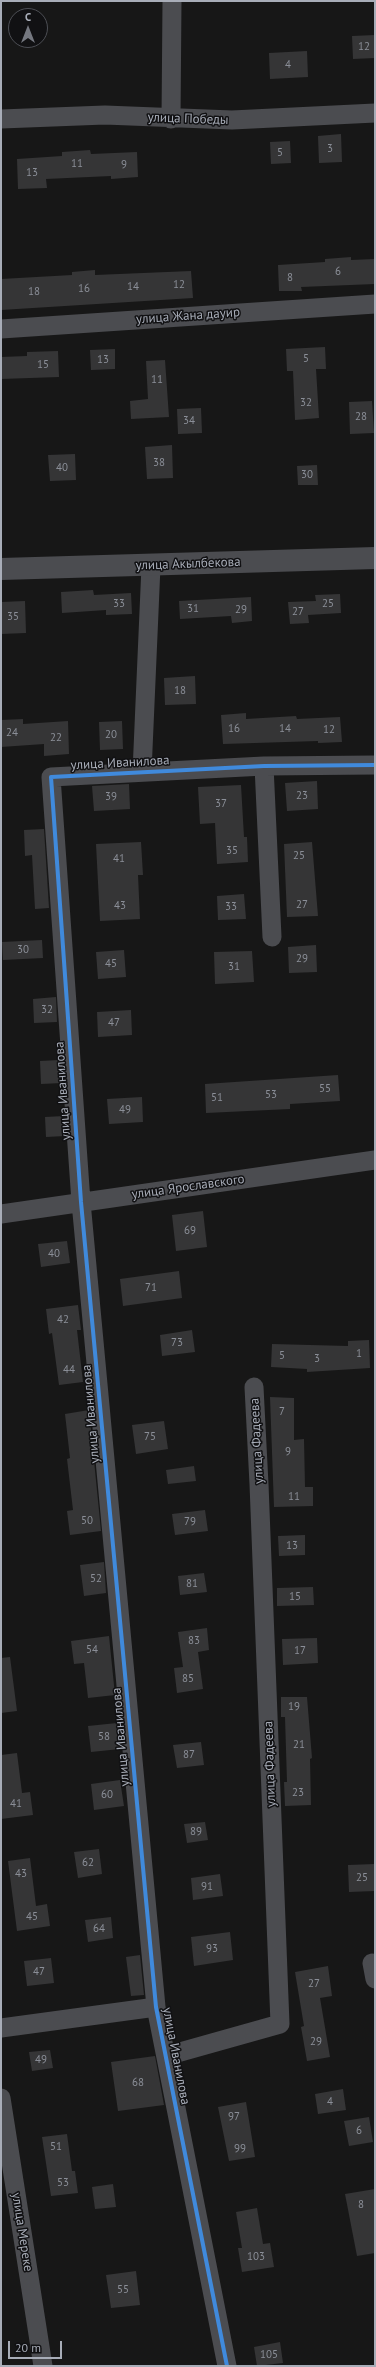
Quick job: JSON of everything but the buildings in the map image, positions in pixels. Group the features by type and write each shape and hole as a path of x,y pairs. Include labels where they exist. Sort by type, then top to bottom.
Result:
{"street":[{"path":"171,119 172,1"},
{"name":"улица Победы","path":"1,119 105,115 171,119 232,120 375,113"},
{"name":"улица Жана дауир","path":"1,329 375,304"},
{"name":"улица Акылбекова","path":"1,569 151,566 375,558"},
{"path":"142,772 151,566"},
{"name":"улица Иванилова","path":"227,2366 156,2006 81,1202 51,777 264,766 375,765"},
{"path":"264,766 272,937"},
{"name":"улица Ярославского","path":"1,1214 375,1160"},
{"name":"улица Фадеева","path":"166,2056 280,2024 254,1387"},
{"path":"1,2028 156,2006"},
{"name":"улица Мереке","path":"1,2098 43,2366"}],"cycle path":[{"path":"227,2366 156,2007 81,1202 51,777 264,766 375,765"}]}
